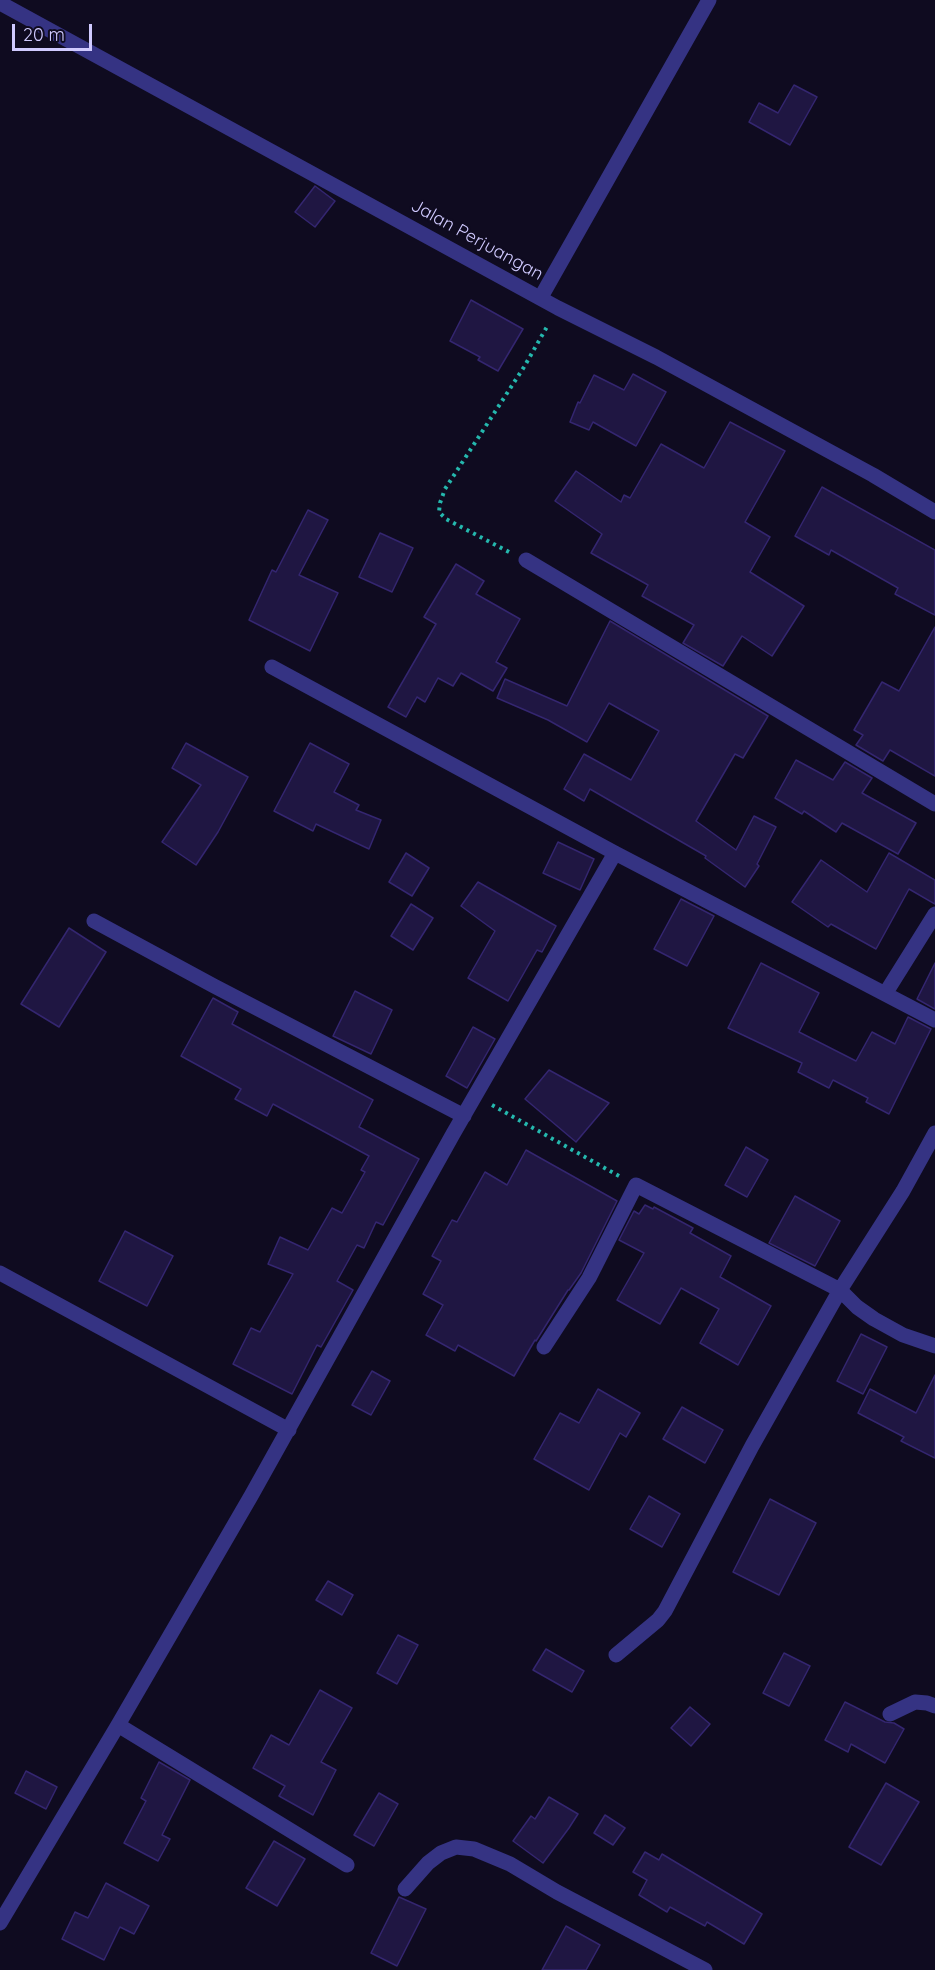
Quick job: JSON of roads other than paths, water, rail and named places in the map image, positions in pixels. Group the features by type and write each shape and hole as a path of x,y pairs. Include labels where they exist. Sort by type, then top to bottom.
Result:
{"street":[{"path":"541,297 709,0"},
{"name":"Jalan Perjuangan","path":"0,3 558,308 656,357 935,512"},
{"path":"526,560 935,804"},
{"path":"272,667 615,853 935,1020"},
{"path":"0,1923 289,1430 464,1116 615,853"},
{"path":"885,994 935,914"},
{"path":"94,921 464,1116"},
{"path":"616,1655 658,1620 665,1611 752,1446 840,1290 903,1191 935,1133"},
{"path":"544,1347 589,1278 636,1185 840,1290 856,1307 903,1335 935,1346"},
{"path":"0,1273 289,1430"},
{"path":"890,1714 915,1702 935,1706"},
{"path":"118,1725 347,1865"},
{"path":"405,1889 428,1863 441,1853 456,1848 474,1849 510,1864 557,1892 705,1970"}]}
